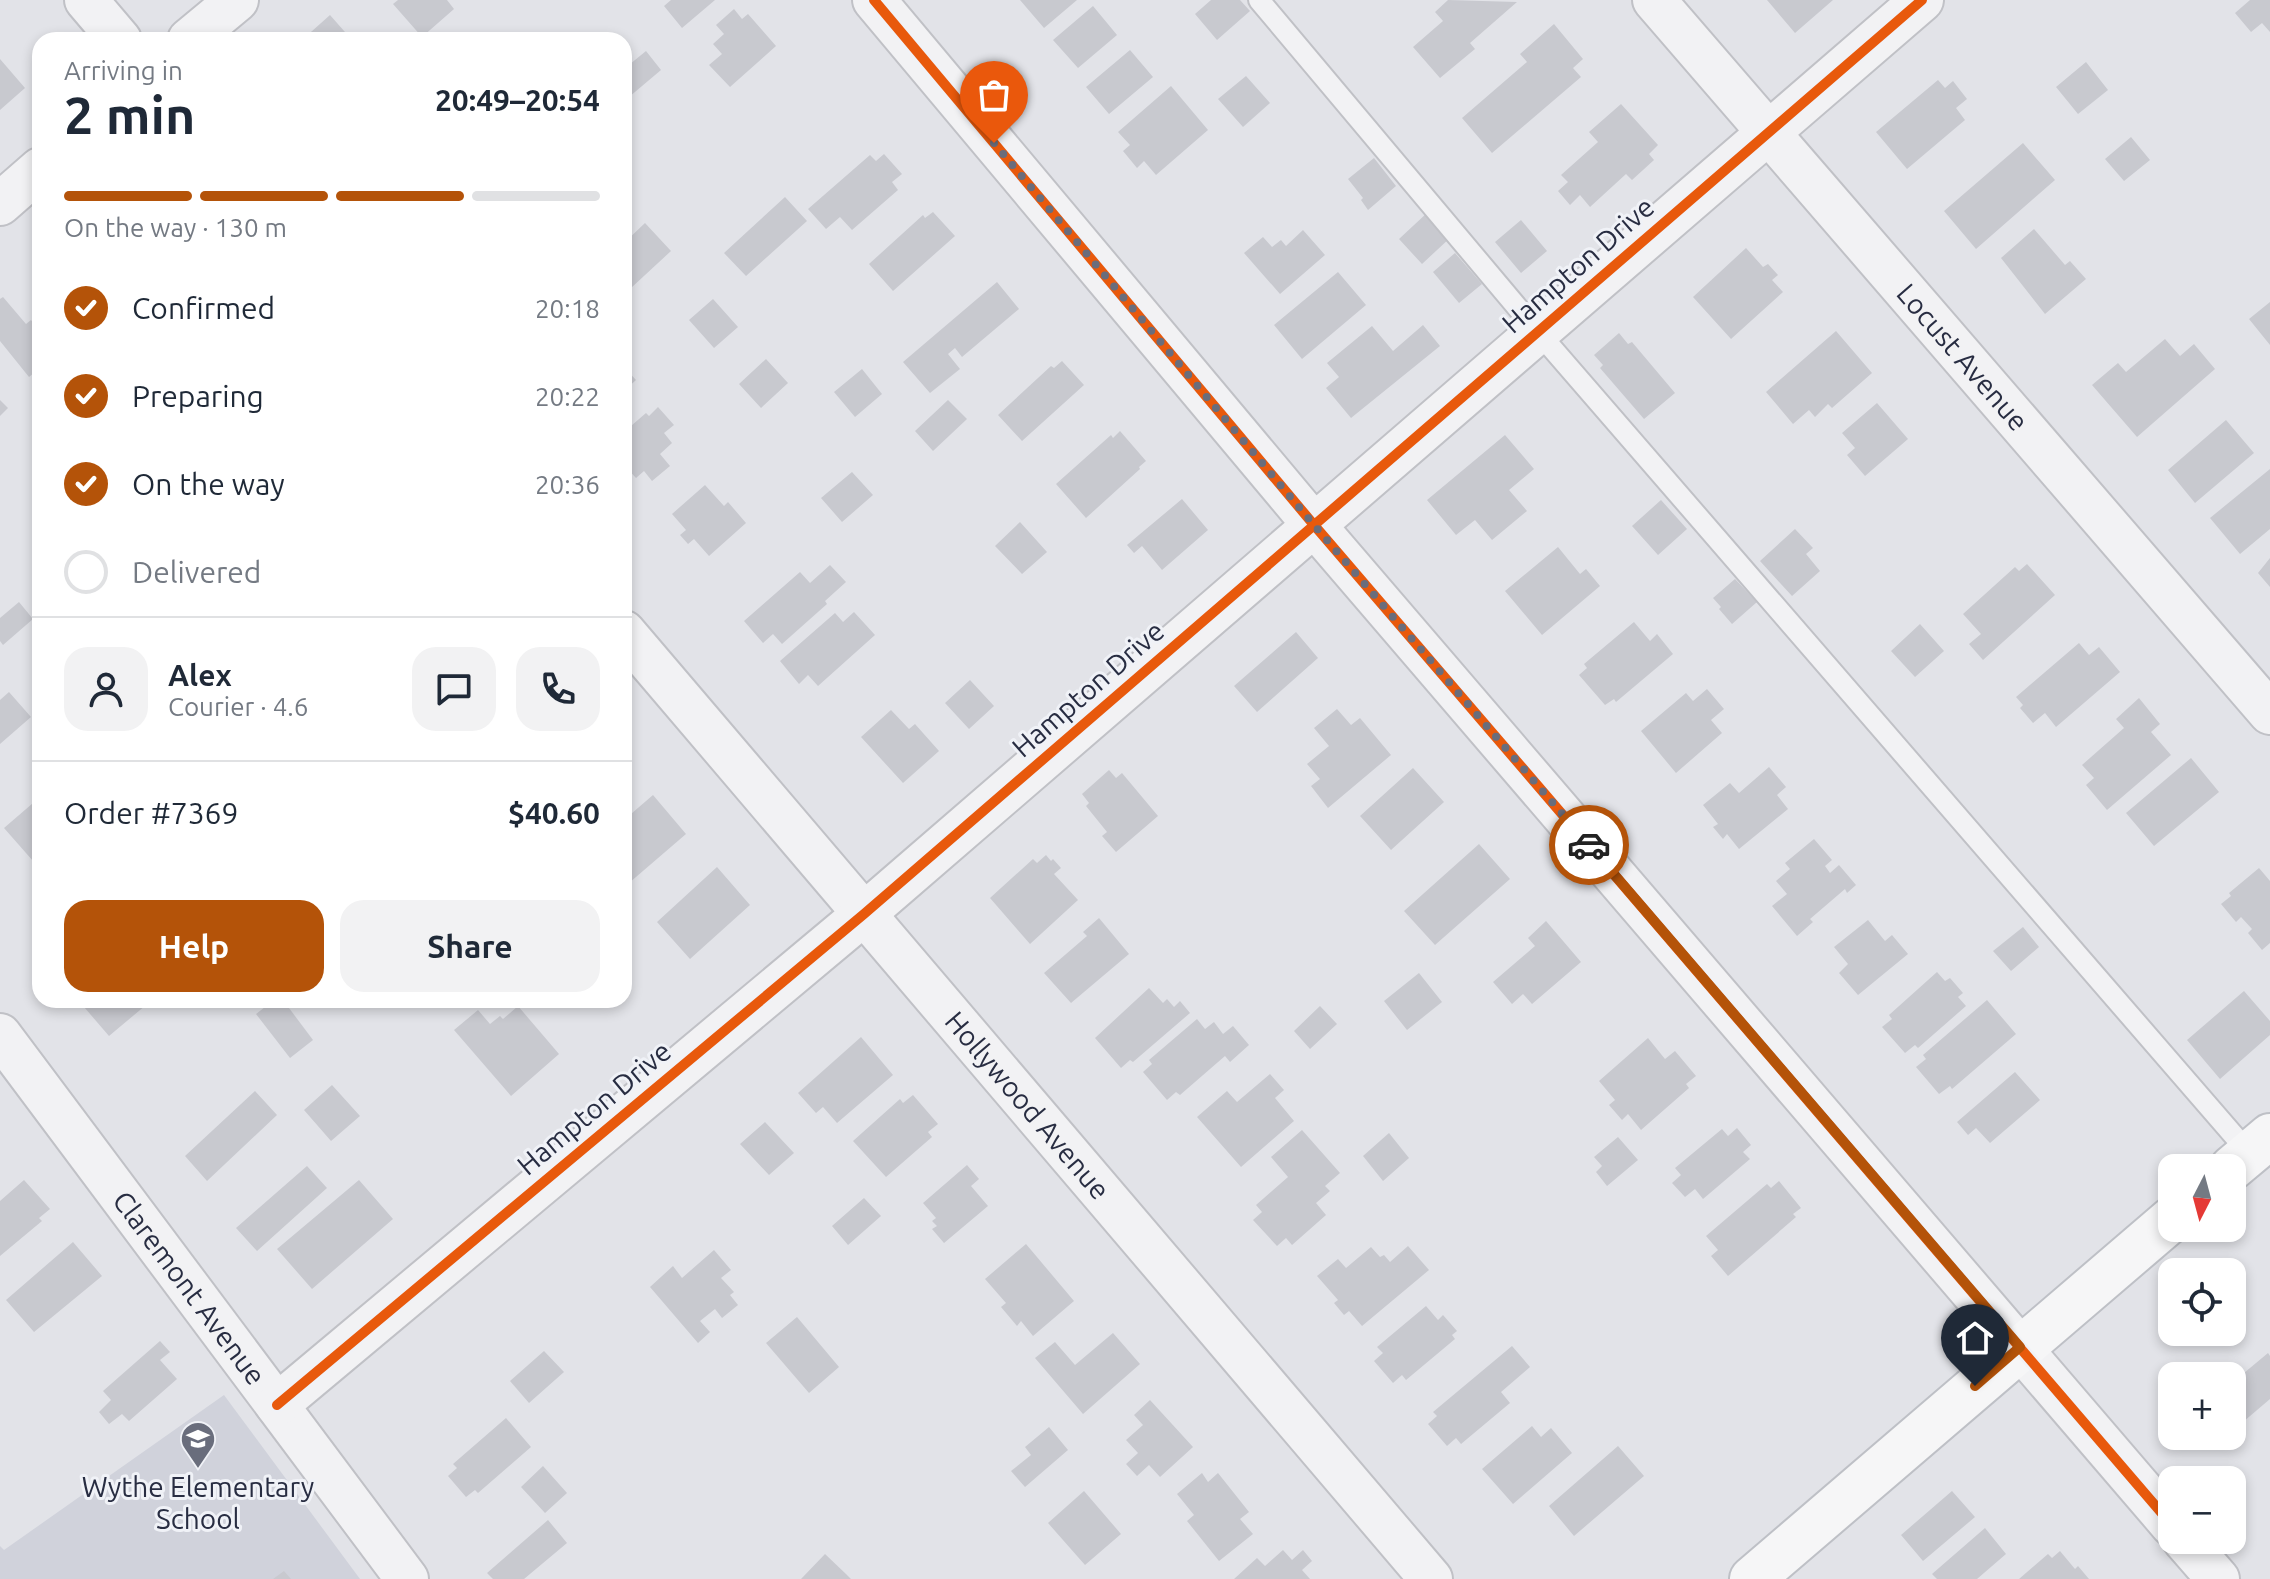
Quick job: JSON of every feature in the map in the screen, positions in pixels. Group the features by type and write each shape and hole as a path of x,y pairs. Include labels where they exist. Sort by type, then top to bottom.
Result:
{"main road":[{"path":"1752,1579 2158,1231"}],"street":[{"path":"86,0 113,32"},
{"path":"199,32 237,0"},
{"path":"874,0 1314,525 2158,1509"},
{"name":"Locust Avenue","path":"1654,0 2270,713"},
{"name":"Hampton Drive","path":"277,1405 864,914 1922,0"},
{"path":"0,204 32,176"},
{"name":"Hollywood Avenue","path":"632,641 1431,1579"},
{"name":"Claremont Avenue","path":"0,1035 407,1579"},
{"path":"2196,1554 2218,1579"}],"lane":[{"path":"1259,0 1538,332 2250,1152"}],"shaded area":[{"name":"Wythe Elementary School","path":"224,1395 360,1579 0,1579 0,1546 4,1550"}],"building":[{"path":"398,0 447,0 454,9 428,32 418,32 393,4"},
{"path":"671,0 715,0 682,28 664,6"},
{"path":"1020,0 1077,0 1044,28"},
{"path":"1211,0 1240,0 1250,11 1217,40 1195,14"},
{"path":"1448,0 1517,2 1470,43 1475,49 1440,78 1413,47 1443,21 1435,12"},
{"path":"1767,0 1833,0 1795,33"},
{"path":"2250,0 2270,0 2270,32 2262,23 2251,32 2235,13"},
{"path":"1093,6 1117,35 1078,68 1053,40"},
{"path":"734,9 742,19 748,14 776,46 730,87 709,65 722,54 713,44 724,34 716,25"},
{"path":"330,15 345,32 311,32"},
{"path":"1554,24 1583,59 1573,68 1581,77 1492,153 1462,118 1527,62 1520,54"},
{"path":"1130,50 1153,77 1109,114 1086,87"},
{"path":"646,51 661,70 632,94 632,62"},
{"path":"0,59 25,88 0,110"},
{"path":"2086,62 2108,90 2078,114 2056,87"},
{"path":"1246,76 1270,103 1243,127 1218,99"},
{"path":"1938,80 1945,88 1953,81 1967,99 1956,108 1965,120 1907,169 1876,132"},
{"path":"1171,86 1208,130 1156,175 1144,161 1137,168 1123,151 1130,145 1118,132"},
{"path":"1621,104 1658,145 1649,154 1654,160 1632,180 1626,174 1590,207 1580,195 1570,205 1558,191 1568,182 1561,175 1598,142 1589,132"},
{"path":"2131,137 2150,160 2124,181 2105,159"},
{"path":"2023,143 2055,180 1976,249 1944,211"},
{"path":"884,154 902,174 892,182 898,190 852,230 840,217 826,229 808,209 870,155 876,161"},
{"path":"1374,158 1396,186 1368,210 1348,179"},
{"path":"785,197 807,221 746,276 724,253"},
{"path":"933,212 955,236 893,291 869,264 923,215 925,218"},
{"path":"1428,212 1451,237 1422,264 1399,239"},
{"path":"1521,220 1547,251 1521,273 1495,242"},
{"path":"645,223 671,251 632,287 632,235"},
{"path":"2034,229 2065,265 2070,261 2086,279 2045,314 2001,258"},
{"path":"1303,230 1325,255 1280,294 1244,253 1263,237 1272,247 1281,240 1286,246"},
{"path":"1746,248 1763,267 1768,264 1778,275 1772,280 1783,292 1731,339 1693,297"},
{"path":"1455,253 1482,284 1459,303 1433,272"},
{"path":"1338,272 1366,305 1302,359 1274,325"},
{"path":"997,282 1019,309 962,357 955,348 948,354 960,369 930,393 903,362"},
{"path":"3,297 26,324 32,321 32,375 29,377 0,341 0,299"},
{"path":"713,299 738,327 714,348 689,320"},
{"path":"2270,302 2270,345 2249,319"},
{"path":"1423,325 1440,346 1351,418 1326,388 1339,377 1327,363 1372,326 1393,351"},
{"path":"1836,331 1872,373 1832,408 1828,404 1815,417 1809,410 1793,424 1766,392"},
{"path":"1619,333 1628,344 1632,342 1675,393 1644,419 1600,368 1603,365 1594,355"},
{"path":"2165,339 2180,356 2194,344 2215,369 2137,437 2092,385 2118,363 2126,372"},
{"path":"766,359 788,383 761,408 739,384"},
{"path":"1062,361 1084,385 1022,441 998,415 1051,366 1054,368"},
{"path":"862,369 882,394 855,417 834,392"},
{"path":"0,400 8,408 0,416"},
{"path":"948,400 967,419 933,451 915,431"},
{"path":"1877,403 1908,439 1865,476 1847,455 1855,448 1842,433"},
{"path":"658,407 674,425 664,433 672,443 660,454 670,466 652,481 644,471 636,478 632,474 632,425 646,413 649,416"},
{"path":"2226,420 2254,453 2195,503 2168,470"},
{"path":"1120,431 1146,461 1086,518 1056,484 1111,435 1113,438"},
{"path":"1505,435 1534,469 1509,490 1527,511 1492,540 1475,520 1456,535 1427,500"},
{"path":"2270,469 2270,529 2240,554 2210,518"},
{"path":"852,472 873,495 842,522 821,498"},
{"path":"705,485 724,506 728,502 746,523 709,556 694,539 688,544 680,535 686,530 672,514"},
{"path":"1182,499 1208,530 1162,570 1142,546 1134,553 1127,545"},
{"path":"1661,500 1687,529 1658,555 1632,526"},
{"path":"1020,522 1047,552 1022,574 995,546"},
{"path":"1795,529 1813,548 1806,554 1820,571 1792,596 1760,561"},
{"path":"1558,547 1580,574 1586,569 1600,586 1542,635 1505,591"},
{"path":"2270,558 2270,587 2258,573"},
{"path":"2027,564 2055,595 1983,660 1969,644 1981,634 1963,614 2015,567 2019,571"},
{"path":"830,565 846,582 825,601 827,604 782,644 773,634 763,643 744,621 800,572 810,583"},
{"path":"1735,579 1757,602 1732,624 1713,598"},
{"path":"19,602 32,620 3,645 0,641 0,618"},
{"path":"854,612 875,635 818,686 808,675 799,684 780,661 835,613 843,622"},
{"path":"1634,622 1650,641 1657,634 1673,654 1616,702 1614,699 1605,705 1579,675 1587,668 1584,664"},
{"path":"1920,624 1944,651 1915,677 1891,651"},
{"path":"1296,632 1318,658 1257,712 1234,686"},
{"path":"2079,643 2089,655 2099,647 2120,672 2056,727 2045,713 2033,723 2020,708 2023,705 2016,697"},
{"path":"970,680 994,706 969,729 945,703"},
{"path":"1707,689 1724,709 1711,720 1722,733 1676,773 1641,731 1686,693 1693,701"},
{"path":"9,692 31,717 0,744 0,700"},
{"path":"2139,698 2160,724 2151,732 2171,755 2107,810 2086,785 2094,778 2082,765 2124,728 2116,719"},
{"path":"1337,709 1351,725 1360,718 1391,755 1328,808 1311,786 1320,779 1307,764 1329,746 1314,728"},
{"path":"891,710 909,729 915,724 939,751 903,783 861,737"},
{"path":"2191,758 2219,792 2154,846 2126,813"},
{"path":"1769,767 1786,787 1777,795 1788,809 1739,849 1727,834 1723,839 1713,827 1718,824 1703,805 1730,783 1739,793"},
{"path":"1413,768 1444,802 1391,850 1360,816"},
{"path":"1109,770 1116,778 1122,773 1158,816 1116,852 1102,836 1107,832 1086,806 1089,803 1082,794"},
{"path":"653,795 686,834 632,880 632,813"},
{"path":"32,804 32,860 4,828"},
{"path":"1814,839 1832,860 1825,866 1830,873 1839,865 1856,885 1847,893 1845,889 1810,919 1813,922 1797,936 1772,906 1787,894 1776,881 1790,869 1785,863"},
{"path":"1479,844 1510,879 1435,945 1404,911"},
{"path":"1046,855 1061,868 1054,874 1078,900 1030,944 990,898 1033,859 1037,863"},
{"path":"717,867 750,905 690,959 657,922"},
{"path":"2259,868 2270,881 2270,943 2262,950 2248,933 2252,929 2241,917 2236,922 2221,904 2231,896 2229,893"},
{"path":"1099,918 1129,954 1071,1003 1044,973 1087,936 1083,932"},
{"path":"1868,920 1885,941 1892,935 1908,954 1858,995 1839,973 1848,964 1834,947"},
{"path":"1546,921 1581,962 1532,1004 1523,994 1512,1004 1493,982 1535,946 1528,938"},
{"path":"2023,927 2039,947 2011,971 1993,951"},
{"path":"1937,972 1945,981 1950,978 1963,993 1958,997 1966,1006 1918,1048 1915,1045 1905,1053 1882,1027 1892,1019 1889,1015"},
{"path":"1419,973 1442,1002 1407,1030 1384,1001"},
{"path":"1149,988 1163,1003 1167,999 1174,1007 1180,1001 1190,1013 1133,1062 1130,1060 1121,1068 1095,1038"},
{"path":"2244,991 2270,1021 2270,1035 2220,1079 2187,1040"},
{"path":"1987,1000 2016,1034 1952,1089 1950,1086 1939,1094 1916,1067 1926,1059 1923,1055"},
{"path":"1320,1006 1337,1024 1310,1049 1294,1031"},
{"path":"85,1008 142,1008 109,1036"},
{"path":"264,1008 289,1008 313,1040 290,1058 256,1014"},
{"path":"520,1008 559,1054 511,1096 454,1030 478,1010 490,1024 500,1016 503,1019"},
{"path":"1197,1019 1205,1029 1214,1022 1223,1034 1233,1026 1249,1045 1230,1062 1225,1056 1180,1095 1176,1092 1167,1100 1143,1072 1152,1064 1149,1060"},
{"path":"861,1037 893,1075 837,1123 823,1107 816,1113 798,1093"},
{"path":"1648,1038 1665,1059 1675,1051 1696,1076 1686,1084 1689,1088 1641,1130 1628,1114 1622,1120 1609,1105 1615,1100 1599,1081"},
{"path":"2015,1072 2040,1100 1990,1143 1976,1128 1968,1135 1957,1122"},
{"path":"1270,1074 1284,1090 1275,1098 1294,1121 1241,1167 1197,1117 1227,1091 1237,1102"},
{"path":"332,1085 360,1116 331,1141 304,1110"},
{"path":"255,1091 277,1115 207,1181 185,1156"},
{"path":"913,1095 938,1124 928,1132 932,1137 886,1177 853,1141 900,1099 903,1103"},
{"path":"765,1122 794,1153 769,1175 740,1144"},
{"path":"1737,1128 1751,1145 1743,1152 1750,1159 1703,1199 1695,1189 1685,1197 1672,1183 1681,1175 1675,1168 1722,1129 1728,1136"},
{"path":"1302,1130 1340,1173 1325,1186 1330,1191 1316,1203 1326,1215 1292,1245 1286,1238 1277,1246 1253,1220 1262,1212 1256,1205 1288,1177 1271,1157"},
{"path":"1389,1133 1409,1158 1383,1181 1363,1156"},
{"path":"1618,1137 1638,1160 1607,1186 1596,1172 1602,1166 1594,1157"},
{"path":"967,1165 979,1179 971,1186 988,1206 944,1243 932,1229 937,1226 932,1221 936,1218 923,1203"},
{"path":"307,1166 327,1188 257,1251 236,1228"},
{"path":"24,1180 50,1209 39,1218 42,1221 0,1256 0,1201"},
{"path":"359,1180 393,1219 312,1289 277,1249"},
{"path":"1779,1181 1801,1208 1793,1214 1796,1217 1728,1276 1711,1256 1718,1250 1706,1236 1767,1184 1771,1188"},
{"path":"864,1198 881,1216 848,1245 832,1226"},
{"path":"73,1242 102,1276 34,1332 6,1300"},
{"path":"1026,1244 1074,1301 1033,1336 1021,1321 1017,1326 1001,1307 1006,1303 985,1279"},
{"path":"1408,1246 1429,1270 1362,1326 1349,1311 1344,1315 1334,1303 1338,1300 1317,1276 1338,1259 1346,1268 1371,1247 1390,1262"},
{"path":"714,1250 731,1270 721,1278 734,1292 730,1295 738,1305 722,1318 715,1309 700,1321 710,1332 698,1343 650,1287 673,1266 682,1278"},
{"path":"1426,1306 1438,1320 1443,1315 1457,1331 1452,1335 1455,1339 1406,1380 1402,1375 1393,1383 1374,1361 1383,1353 1377,1347"},
{"path":"797,1317 839,1367 809,1393 766,1343"},
{"path":"1113,1333 1140,1364 1083,1414 1035,1358 1055,1342 1075,1365"},
{"path":"160,1341 170,1352 160,1360 177,1379 129,1421 122,1414 109,1424 99,1412 111,1400 103,1391"},
{"path":"1512,1346 1530,1367 1501,1392 1510,1403 1461,1444 1456,1438 1447,1446 1428,1424 1437,1416 1433,1412"},
{"path":"544,1351 564,1372 529,1403 510,1381"},
{"path":"2268,1353 2270,1399 2246,1419 2246,1371"},
{"path":"1150,1400 1193,1447 1160,1477 1149,1465 1137,1476 1126,1464 1138,1453 1126,1440 1143,1425 1134,1415"},
{"path":"506,1418 531,1447 478,1493 475,1490 466,1497 448,1476 457,1468 453,1464"},
{"path":"1532,1426 1541,1437 1551,1428 1572,1453 1513,1504 1482,1469"},
{"path":"1049,1427 1068,1450 1025,1487 1011,1471 1031,1455 1025,1447"},
{"path":"1618,1446 1644,1476 1574,1536 1549,1506"},
{"path":"543,1466 567,1493 545,1513 521,1487"},
{"path":"1202,1473 1208,1482 1218,1473 1249,1512 1240,1519 1253,1534 1219,1561 1187,1521 1194,1515 1177,1494"},
{"path":"1084,1491 1121,1534 1085,1565 1048,1523"},
{"path":"1952,1491 1975,1517 1923,1561 1901,1535"},
{"path":"548,1520 567,1543 524,1579 493,1579 487,1573"},
{"path":"1985,1528 2006,1554 1977,1579 1937,1579 1932,1574"},
{"path":"1283,1550 1292,1560 1303,1550 1312,1561 1302,1570 1310,1579 1234,1579 1257,1558 1265,1566"},
{"path":"2060,1551 2075,1569 2078,1566 2089,1579 2019,1579 2048,1554 2052,1558"},
{"path":"825,1554 846,1574 851,1579 801,1579"},
{"name":"Wythe Elementary School","path":"284,1571 291,1579 273,1579"}],"cycle path":[{"path":"874,0 1314,525 2158,1509"},
{"path":"277,1405 864,914 1922,0"}],"way so far":[{"path":"994,143 1314,525 1589,845"}],"place":[{"name":"Wythe Elementary School","path":"198,1470"}],"route":[{"path":"1589,845 2020,1347 1975,1386"}]}
